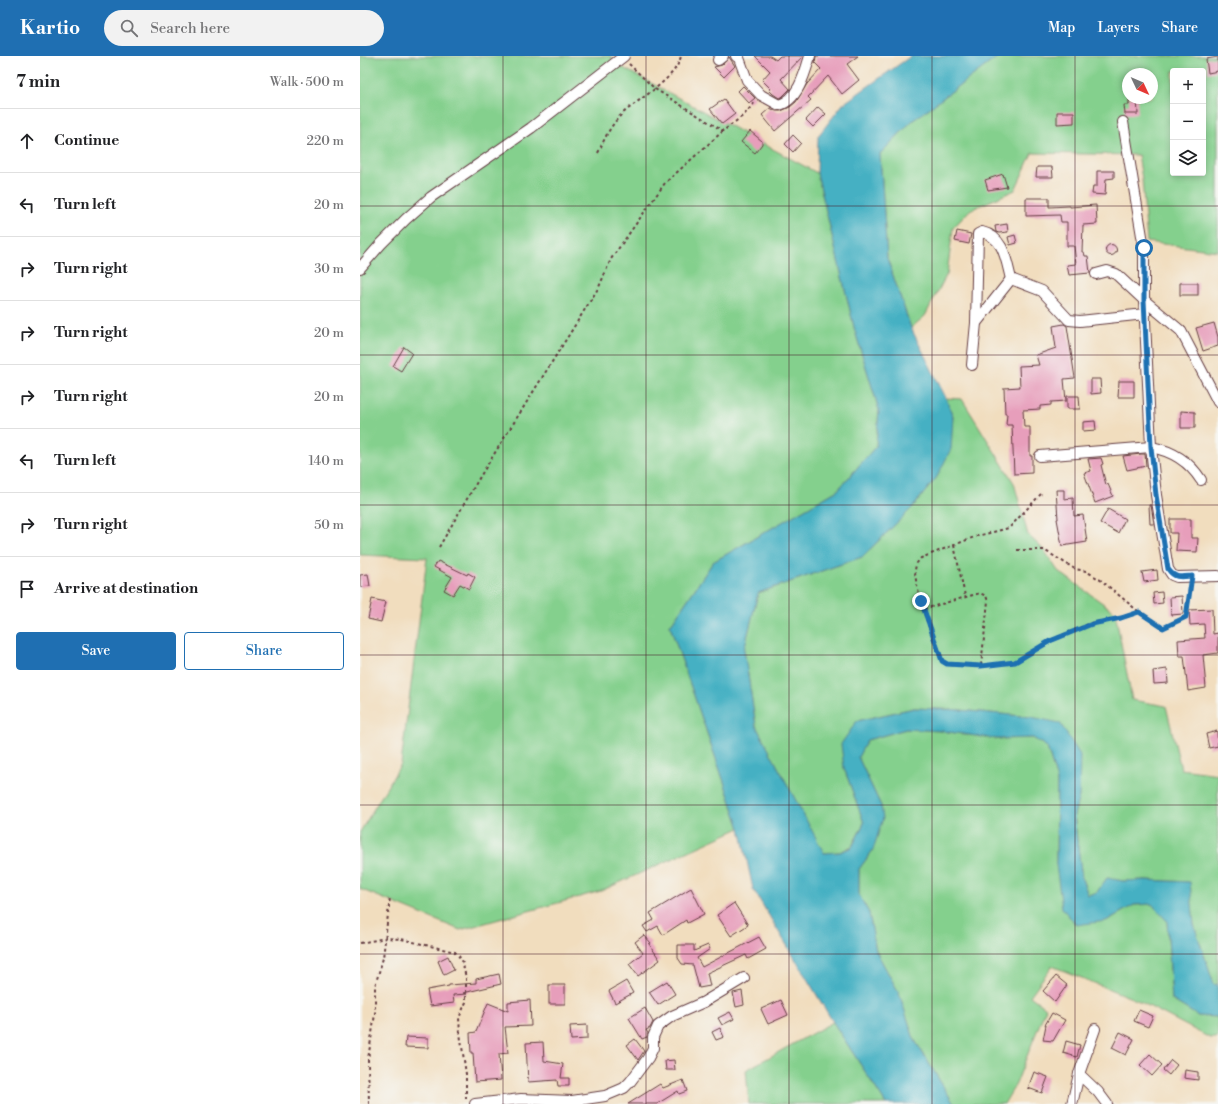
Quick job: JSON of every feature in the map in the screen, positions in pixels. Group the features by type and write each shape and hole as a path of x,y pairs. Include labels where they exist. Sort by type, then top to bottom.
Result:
{"street":[{"path":"740,57 747,80 761,95 779,105 786,103 802,83 810,56"},
{"path":"360,268 406,218 431,197 627,59"},
{"path":"1123,122 1144,248 1144,300 1151,447 1156,495 1168,569 1172,575 1177,577 1218,576"},
{"path":"972,365 976,323 978,234 982,232 986,233 997,239 1004,252 1011,279"},
{"path":"1096,274 1107,271 1116,274 1181,331 1218,402"},
{"path":"1011,279 1042,290 1069,320 1080,321 1145,314"},
{"path":"976,323 1011,279"},
{"path":"1040,456 1151,447 1165,449 1187,462 1194,469 1201,480"},
{"path":"475,1104 521,1099 571,1103 605,1096 624,1088 648,1058 653,1048 653,1037 658,1026 672,1016 704,1002 744,978"},
{"path":"1072,1104 1079,1074 1095,1029"},
{"path":"1079,1074 1098,1092 1107,1104"}],"path":[{"path":"598,153 610,128 622,115 655,89 675,70 681,56"},
{"path":"627,59 628,65 655,89 723,131"},
{"path":"439,547 481,475 599,287 610,259 666,183 723,131 744,115 761,95"},
{"path":"1041,494 1009,528 977,536 921,558 916,563 915,571 921,601 942,661 947,664 981,666 1015,662 1050,641 1092,624 1121,618 1139,612"},
{"path":"954,545 965,596"},
{"path":"1017,550 1044,550 1075,569 1086,571 1102,581 1139,612 1163,628 1186,617 1192,576"},
{"path":"924,608 980,593 986,596 988,601 981,666"},
{"path":"369,1104 368,1059 375,1014 376,986 383,958 390,897"},
{"path":"360,943 386,938 401,939 455,952 462,960 466,978 466,1002 459,1018 466,1074 465,1104"}],"green space":[{"path":"360,56 611,56 614,63 817,173 855,331 879,410 876,446 838,490 713,562 670,626 740,828 601,891 460,930 360,889 360,832 401,764 427,558 360,555"},
{"path":"999,56 1218,56 1218,251 1147,242 1142,179 1138,155 1032,153 1015,190 970,210 953,228 947,274 925,316 911,328 887,258 880,154 912,121"},
{"path":"946,398 962,399 1014,483 1028,535 1044,550 1058,571 1115,612 1132,700 1166,706 1181,769 1218,774 1218,984 1214,985 1194,925 1189,882 1145,880 1123,881 1107,878 1097,892 1088,895 1082,879 1074,815 1079,796 1031,717 960,710 914,708 857,721 844,768 864,823 852,846 840,852 823,853 756,726 744,650 758,593 862,557 912,508 937,477 953,417"},
{"path":"906,729 942,731 997,739 1033,738 1047,747 1057,780 1056,865 1106,921 1134,905 1152,904 1167,920 1172,1000 1198,1016 1218,1017 1218,1038 1210,1038 1139,1001 1052,966 1030,996 1046,1008 1016,1084 1004,1104 954,1104 914,1039 899,993 876,951 869,913 859,895 859,869 873,850 881,806 858,757 867,740"},
{"path":"833,1022 886,1104 749,1104 746,1070"}],"water":[{"path":"911,56 999,56 912,121 880,154 887,258 911,328 946,398 953,417 951,449 937,477 912,508 862,557 758,593 744,650 756,726 824,853 840,852 852,847 864,823 844,768 841,744 857,721 914,708 960,710 1031,717 1060,723 1080,755 1079,796 1074,815 1082,879 1088,895 1097,892 1107,878 1123,881 1145,880 1190,882 1194,925 1214,985 1218,984 1218,1017 1198,1016 1172,1000 1167,921 1152,904 1134,905 1106,921 1076,925 1062,908 1056,865 1057,780 1047,747 1033,738 997,739 942,731 906,729 867,740 858,757 881,806 883,818 873,850 859,869 859,895 869,913 876,951 899,993 914,1039 954,1104 886,1104 833,1022 753,889 740,828 670,626 713,562 838,490 876,446 879,410 855,331 817,173 818,136 843,104"}],"building":[{"path":"755,56 770,56 776,60 780,56 803,56 781,79 790,89 782,97 779,98 773,94 769,90 771,89 762,80 770,71"},
{"path":"816,56 858,56 847,64 859,80 842,94 828,76 808,97 811,100 775,131 762,115 770,108 776,111 781,111 790,107 796,102 807,84 821,69 815,63"},
{"path":"729,57 735,66 724,77 714,67 722,65"},
{"path":"1218,57 1218,71 1208,73 1206,59"},
{"path":"743,86 755,98 749,103 738,91"},
{"path":"724,99 735,114 722,124 710,109"},
{"path":"1137,104 1138,114 1125,114 1124,105"},
{"path":"818,107 826,114 813,127 806,120"},
{"path":"1057,112 1074,112 1074,123 1057,124"},
{"path":"750,131 762,141 762,144 755,153 741,142"},
{"path":"793,135 801,143 793,152 785,144"},
{"path":"1037,167 1052,167 1053,177 1036,177"},
{"path":"1097,171 1114,171 1114,178 1106,179 1105,195 1092,194 1093,186 1097,186"},
{"path":"1003,174 1007,187 988,190 985,180"},
{"path":"1026,198 1049,198 1049,207 1096,205 1097,224 1083,225 1082,252 1084,252 1085,256 1088,256 1090,273 1069,275 1067,265 1076,264 1074,246 1067,246 1067,222 1061,222 1060,215 1026,216"},
{"path":"1007,224 1008,232 996,232 995,226"},
{"path":"957,231 971,234 969,244 955,241"},
{"path":"1015,235 1017,243 1010,245 1008,237"},
{"path":"1111,244 1115,246 1117,250 1115,254 1111,256 1107,254 1105,250 1107,246"},
{"path":"1180,283 1198,283 1198,295 1180,295"},
{"path":"1214,323 1218,337 1218,346 1203,351 1196,328"},
{"path":"1064,324 1067,326 1075,378 1064,379 1066,401 1051,402 1051,405 1040,406 1040,409 1023,410 1024,427 1030,427 1030,456 1032,456 1032,473 1014,474 1012,425 1006,425 1007,414 1005,414 1004,388 1020,387 1019,366 1039,365 1036,355 1056,348 1053,326"},
{"path":"404,347 412,353 401,371 393,366"},
{"path":"1091,379 1100,379 1101,393 1091,394"},
{"path":"1119,381 1134,381 1134,397 1118,397"},
{"path":"1067,396 1079,396 1080,409 1067,409"},
{"path":"1181,411 1195,412 1195,428 1181,428"},
{"path":"1095,421 1096,430 1083,431 1083,422"},
{"path":"1145,454 1146,466 1127,470 1123,456"},
{"path":"1101,458 1103,464 1101,465 1106,485 1108,484 1113,496 1095,503 1084,473 1091,471 1088,459"},
{"path":"1056,490 1064,490 1064,499 1073,498 1074,516 1083,515 1087,542 1062,546 1057,519"},
{"path":"1149,505 1151,505 1154,524 1150,524"},
{"path":"1108,509 1125,519 1118,533 1100,523"},
{"path":"1170,519 1191,519 1191,538 1198,538 1197,552 1176,551 1177,533 1170,533"},
{"path":"438,561 467,575 468,573 475,577 469,589 460,584 453,595 444,590 452,577 434,567"},
{"path":"1157,570 1158,580 1144,582 1142,572"},
{"path":"368,574 370,586 360,587 360,575"},
{"path":"1162,592 1163,603 1154,604 1153,593"},
{"path":"1182,596 1183,614 1171,615 1170,597"},
{"path":"372,599 386,602 381,622 368,619"},
{"path":"1212,609 1213,634 1218,633 1218,653 1203,655 1206,688 1188,691 1184,656 1179,656 1178,640 1205,638 1204,624 1190,625 1189,610"},
{"path":"1167,669 1168,683 1154,684 1153,671"},
{"path":"1217,731 1218,746 1209,748 1206,734"},
{"path":"691,888 704,914 687,923 686,920 663,935 658,926 647,932 643,926 654,920 650,913"},
{"path":"734,903 748,925 731,936 717,915"},
{"path":"644,935 651,943 649,944 660,960 638,976 629,964 643,953 635,942"},
{"path":"759,937 766,949 748,959 746,955 707,973 710,986 699,988 693,965 682,964 678,958 678,945 694,945 694,951 708,945 710,949 697,958 702,967"},
{"path":"448,956 454,970 444,975 438,961"},
{"path":"499,974 501,984 463,993 467,994 453,995 454,1003 430,1006 427,990 449,985 476,983 476,979"},
{"path":"1056,976 1067,985 1055,1002 1043,991"},
{"path":"626,981 633,993 615,1003 609,991"},
{"path":"667,981 675,994 658,1005 649,992"},
{"path":"549,985 565,985 565,1004 549,1004"},
{"path":"742,991 744,1005 736,1007 733,993"},
{"path":"530,1000 531,1026 505,1027 508,1053 499,1054 501,1080 475,1082 470,1033 476,1032 488,1003 508,1011 508,1002"},
{"path":"781,1000 788,1015 768,1024 761,1009"},
{"path":"645,1008 653,1022 650,1028 646,1030 648,1033 647,1037 642,1039 629,1018"},
{"path":"1139,1010 1153,1016 1148,1027 1134,1021"},
{"path":"730,1012 734,1019 722,1025 718,1018"},
{"path":"1052,1013 1065,1020 1053,1041 1043,1040 1045,1025"},
{"path":"587,1025 587,1039 571,1040 570,1026"},
{"path":"720,1028 724,1037 716,1040 712,1032"},
{"path":"1120,1032 1134,1039 1126,1055 1112,1048"},
{"path":"406,1037 428,1038 428,1048 405,1047"},
{"path":"635,1039 644,1051 638,1060 627,1045"},
{"path":"1066,1041 1080,1045 1077,1057 1063,1053"},
{"path":"543,1042 544,1061 563,1064 561,1078 569,1078 569,1086 558,1086 557,1080 528,1082 526,1043"},
{"path":"1150,1054 1162,1065 1152,1076 1140,1065"},
{"path":"674,1060 675,1070 666,1070 665,1061"},
{"path":"1171,1060 1177,1065 1169,1075 1163,1070"},
{"path":"1185,1070 1198,1072 1198,1080 1184,1078"},
{"path":"1034,1072 1048,1077 1042,1093 1028,1088"},
{"path":"683,1080 687,1091 679,1094 678,1091 657,1104 628,1104 660,1084 663,1088"}],"route":[{"path":"921,601 942,661 947,664 981,666 1015,662 1050,641 1092,624 1121,618 1139,612 1163,628 1186,617 1192,576 1177,577 1172,575 1168,569 1156,495 1151,447 1144,300 1144,248"}]}
